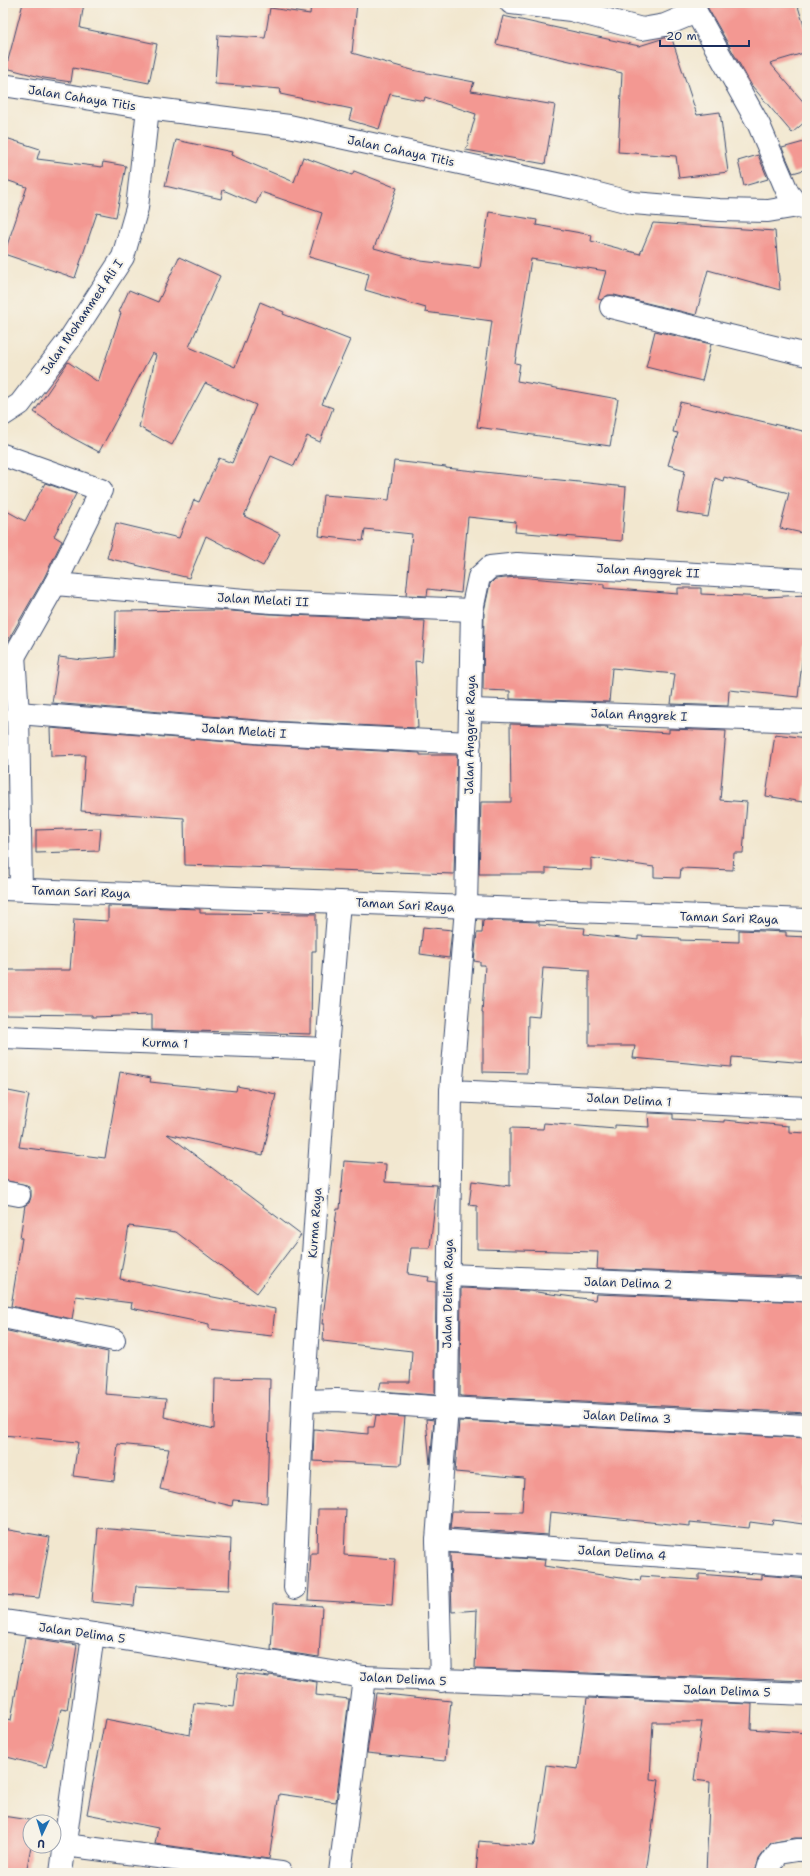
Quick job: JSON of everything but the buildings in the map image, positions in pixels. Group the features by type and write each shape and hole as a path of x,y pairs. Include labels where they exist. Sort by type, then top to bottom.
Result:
{"street":[{"path":"511,3 571,10 642,29 665,25 693,8 759,125 788,193 802,207"},
{"name":"Jalan Cahaya Titis","path":"3,85 148,108 290,126 575,188 633,203 768,211 802,207"},
{"name":"Jalan Mohammed Ali I","path":"3,415 20,404 69,340 123,257 137,208 148,108"},
{"path":"611,307 807,355"},
{"path":"3,455 101,490 55,584 14,654 3,676"},
{"name":"Jalan Anggrek II","path":"490,567 517,564 807,580"},
{"name":"Jalan Anggrek Raya","path":"466,908 472,610 479,577 490,567"},
{"name":"Jalan Melati II","path":"55,584 272,602 472,610"},
{"path":"12,889 18,713 14,654"},
{"name":"Jalan Anggrek I","path":"471,710 807,721"},
{"name":"Jalan Melati I","path":"18,713 260,732 470,743"},
{"name":"Taman Sari Raya","path":"12,889 466,908 807,920"},
{"name":"Kurma Raya","path":"294,1588 303,1400 338,902"},
{"name":"Jalan Delima Raya","path":"441,1681 437,1540 447,1408 451,1091 466,908"},
{"name":"Kurma 1","path":"3,1037 327,1049"},
{"name":"Jalan Delima 1","path":"451,1091 807,1108"},
{"name":"Jalan Delima 2","path":"448,1275 807,1290"},
{"path":"3,1317 114,1340"},
{"path":"303,1400 337,1400 447,1408"},
{"name":"Jalan Delima 3","path":"447,1408 807,1426"},
{"name":"Jalan Delima 4","path":"437,1540 807,1566"},
{"name":"Jalan Delima 5","path":"3,1621 364,1677 807,1694"},
{"path":"61,1873 92,1634"},
{"path":"340,1873 364,1677"},
{"path":"65,1845 281,1873"},
{"path":"767,1873 769,1866 778,1853 807,1850"}]}
